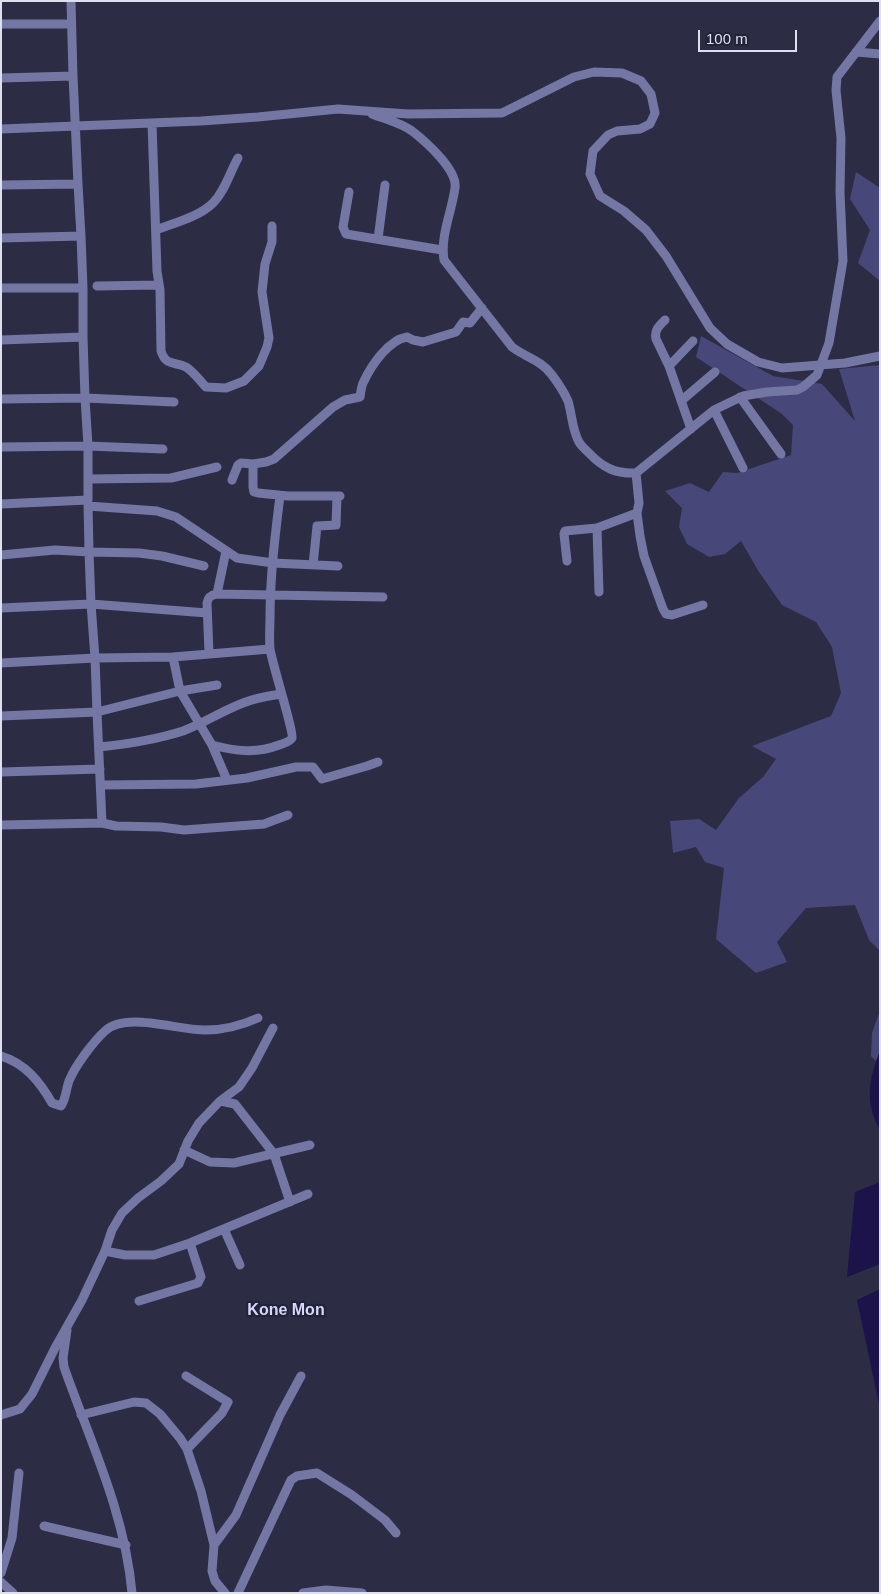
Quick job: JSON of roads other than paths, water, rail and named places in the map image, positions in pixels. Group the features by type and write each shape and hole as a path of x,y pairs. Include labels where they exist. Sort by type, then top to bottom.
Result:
{"street":[{"path":"71,1 83,288 89,552 102,824"},
{"path":"365,112 411,131 445,162 454,174 456,186 442,250 444,260 512,346 518,352 543,364 552,375 568,402 579,442 587,451 599,463 611,470 622,474 636,473 714,410 740,397 767,392 797,390 817,375 829,343 843,261 840,192 841,138 836,90 837,77 880,21"},
{"path":"1,24 71,24"},
{"path":"856,52 880,54"},
{"path":"1,128 152,123 258,117 338,109 408,114 502,113 574,77 594,72 622,73 641,81 651,94 655,113 650,124 640,129 617,131 608,134 593,151 590,174 600,196 624,211 646,230 666,256 710,328 726,344 758,362 782,368 845,363 880,356"},
{"path":"1,78 73,76"},
{"path":"152,123 161,351 163,358 168,362 187,367 206,387 226,388 244,381 259,366 267,348 269,338 262,292 266,264 272,242 272,226"},
{"path":"156,230 199,213 213,204 238,158"},
{"path":"1,185 78,184"},
{"path":"378,239 385,185"},
{"path":"349,192 344,232 346,234 442,250"},
{"path":"1,238 80,236"},
{"path":"97,286 159,285"},
{"path":"1,288 83,288"},
{"path":"232,480 238,465 241,463 253,464 274,459 333,407 345,400 360,397 362,383 374,363 398,338 407,336 413,340 423,342 456,332 463,322 470,324 482,308"},
{"path":"665,320 656,328 655,334 669,366 691,429"},
{"path":"1,340 83,337"},
{"path":"669,366 694,342"},
{"path":"681,401 715,372"},
{"path":"740,397 781,454"},
{"path":"1,399 85,398 174,402"},
{"path":"714,410 743,468"},
{"path":"1,447 88,446 163,449"},
{"path":"253,464 254,492 280,496 338,496 336,525 317,526 313,565"},
{"path":"88,479 171,478 217,467"},
{"path":"636,473 639,503 637,513 644,556 666,614 672,615 703,605"},
{"path":"212,745 249,752 271,748 289,741 293,733 280,694 270,649 270,596 280,496"},
{"path":"1,504 88,503 157,511 176,517 237,558 273,563 338,566"},
{"path":"567,561 565,531 597,528 637,513"},
{"path":"597,528 599,592"},
{"path":"1,555 55,550 140,552 204,566"},
{"path":"217,594 226,552"},
{"path":"208,653 208,599 217,594 384,597"},
{"path":"1,608 91,604 207,613"},
{"path":"1,662 173,657 270,649"},
{"path":"173,657 180,691 212,745 227,780"},
{"path":"1,716 97,712 180,691 218,685"},
{"path":"99,747 159,738 199,724 242,703 256,698 280,694"},
{"path":"101,785 196,784 247,778 296,767 313,767 322,778 378,762"},
{"path":"1,772 100,769"},
{"path":"1,825 102,824 184,830 264,824 288,815"},
{"path":"1,1056 19,1063 35,1078 52,1104 61,1106 70,1079 78,1065 101,1035 117,1023 131,1022 204,1030 230,1029 258,1018"},
{"path":"1,1415 20,1409 32,1394 82,1300 105,1251 112,1230 122,1213 179,1164 184,1150 199,1123 220,1101 240,1087 273,1028"},
{"path":"220,1101 235,1104 274,1154 290,1202"},
{"path":"184,1150 210,1162 234,1163 310,1145"},
{"path":"105,1251 125,1255 154,1254 190,1243 308,1194"},
{"path":"224,1229 240,1265"},
{"path":"139,1301 198,1283 201,1277 190,1243"},
{"path":"68,1325 63,1358 64,1367 110,1488 126,1545 132,1593"},
{"path":"186,1376 228,1402 222,1413 187,1449"},
{"path":"214,1545 236,1515 280,1415 301,1376"},
{"path":"81,1415 134,1402 146,1403 160,1414 180,1438 187,1449 201,1490 214,1545 212,1571 215,1580 225,1593"},
{"path":"1,1573 12,1538 19,1473"},
{"path":"238,1593 291,1480 297,1476 317,1473 352,1495 385,1520 396,1533"},
{"path":"44,1526 126,1545"},
{"path":"1,1582 14,1593"},
{"path":"303,1593 326,1590 362,1593"}],"district":[{"name":"Kone Mon","path":"286,1311"}]}
